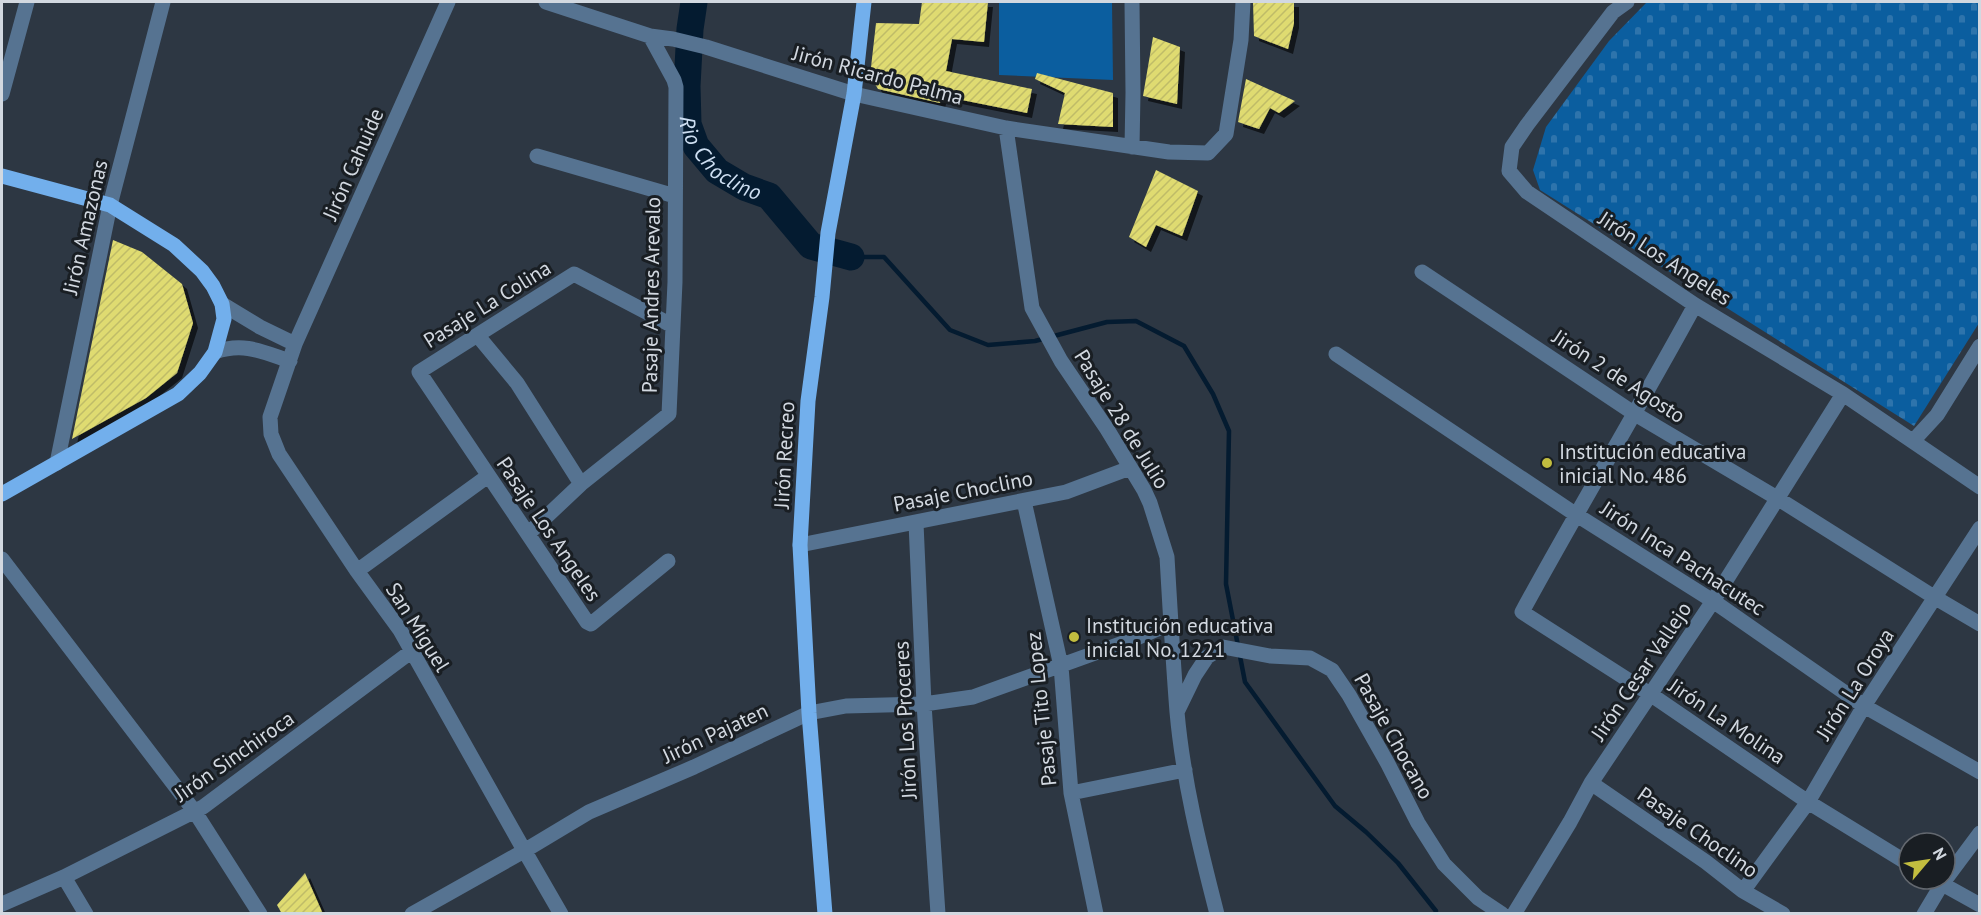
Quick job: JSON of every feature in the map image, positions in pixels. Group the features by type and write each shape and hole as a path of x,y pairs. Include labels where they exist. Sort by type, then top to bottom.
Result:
{"main road":[{"name":"Jirón Recreo","path":"825,914 809,712 800,545 808,401 828,233 854,94 864,2"},
{"path":"2,176 110,205 174,245 202,271 213,286 222,304 224,319 215,352 200,372 178,394 2,494"}],"street":[{"path":"2,94 27,2"},
{"name":"Jirón Amazonas","path":"57,463 110,205 163,2"},
{"name":"Jirón Cahuide","path":"295,344 448,2"},
{"name":"Jirón Ricardo Palma","path":"546,2 650,36 706,47 854,94 1006,128 1169,152 1208,153 1226,135 1240,46 1243,2"},
{"path":"1131,147 1132,2"},
{"name":"Jirón Los Angeles","path":"1627,2 1613,12 1527,125 1512,147 1509,171 1527,192 1695,305 1843,394 1980,488"},
{"name":"Pasaje Andres Arevalo","path":"529,534 581,484 669,414 675,282 676,84 650,36"},
{"name":"Pasaje 28 de Julio","path":"1006,128 1032,308 1061,361 1107,429 1150,503 1163,542 1167,557 1177,713 1185,770 1217,914"},
{"path":"537,156 675,196"},
{"name":"Jirón 2 de Agosto","path":"1422,272 1635,414 1777,498 1980,624"},
{"name":"Pasaje La Colina","path":"419,372 574,274 674,326"},
{"path":"222,304 260,327 295,344"},
{"path":"1575,514 1635,414 1695,305"},
{"path":"478,336 517,383 581,484"},
{"name":"San Miguel","path":"295,344 270,417 273,440 279,454 357,571 400,630 561,914"},
{"path":"215,352 240,346 290,361"},
{"path":"1913,441 1974,367 1980,346"},
{"name":"Jirón Inca Pachacutec","path":"1336,354 1575,514 1713,601 1864,706 1980,772"},
{"name":"Pasaje Los Angeles","path":"419,372 587,622 591,624 668,561"},
{"name":"Jirón Cesar Vallejo","path":"1514,914 1591,783 1713,601 1843,394"},
{"name":"Pasaje Choclino","path":"800,545 1066,492 1130,468"},
{"path":"357,571 488,476"},
{"name":"Pasaje Tito Lopez","path":"1024,501 1061,666 1071,793 1096,914"},
{"name":"Jirón La Molina","path":"1575,514 1522,612 1650,694 1808,802 1897,857"},
{"name":"Jirón Los Proceres","path":"916,523 924,704 938,914"},
{"name":"Jirón La Oroya","path":"1743,891 1808,802 1864,706 1980,528"},
{"path":"2,558 195,812 260,914"},
{"name":"Jirón Pajaten","path":"412,914 589,812 694,767 809,712 846,706 924,704 973,697 1134,639 1171,623"},
{"name":"Pasaje Chocano","path":"1177,713 1195,675 1208,657 1223,647 1270,656 1310,657 1332,670 1349,695 1418,823 1444,864 1478,898 1502,914"},
{"name":"Jirón Sinchiroca","path":"2,904 64,877 195,812 412,651"},
{"path":"1071,793 1185,770"},
{"name":"Pasaje Choclino","path":"1591,783 1706,862 1743,891 1783,914"},
{"path":"1957,859 1980,833"},
{"path":"64,877 86,914"},
{"path":"1924,914 1934,891"},
{"path":"1956,891 1980,905"}],"green space":[{"path":"999,2 1112,2 1113,80 999,75"},
{"path":"1647,2 1979,2 1979,323 1914,426 1540,190 1533,170 1546,127 1609,41"}],"building":[{"path":"922,2 988,2 984,42 952,39 946,71 1032,89 1027,113 942,96 940,103 878,89 870,76 876,23 919,24"},
{"path":"1253,2 1294,2 1294,23 1288,49 1254,36"},
{"path":"1153,37 1180,47 1177,104 1143,96"},
{"path":"1037,73 1113,93 1113,127 1058,124 1065,93 1035,79"},
{"path":"1246,79 1295,101 1279,113 1270,108 1259,129 1238,122"},
{"path":"1156,170 1198,191 1182,236 1156,225 1146,247 1129,237"},
{"path":"113,240 142,252 182,284 193,323 177,373 146,398 72,439"},
{"path":"305,873 323,914 282,914 277,905"}],"waterway":[{"name":"Rio Choclino","path":"694,2 687,86 688,124 696,146 717,171 744,187 769,196 811,246 851,257"},
{"path":"851,257 884,257 950,330 988,345 1035,341 1107,322 1136,321 1184,346 1213,394 1229,431 1226,584 1245,682 1335,806 1398,863 1436,911 1435,914"}],"place":[{"name":"Institución educativa inicial No. 486","path":"1547,463"},
{"name":"Institución educativa inicial No. 1221","path":"1074,637"}]}
